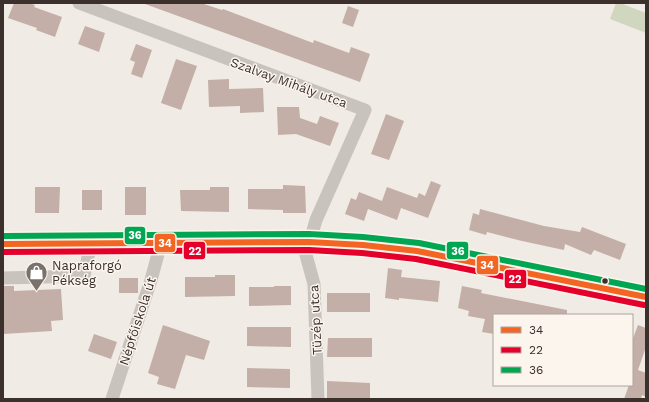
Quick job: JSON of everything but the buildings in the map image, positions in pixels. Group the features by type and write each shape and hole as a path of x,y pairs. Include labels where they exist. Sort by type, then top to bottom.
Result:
{"street":[{"name":"Szalvay Mihály utca","path":"79,3 365,110 316,220 309,242"},
{"path":"3,244 309,242 363,245 417,251 646,297"},
{"name":"Tüzép utca","path":"309,242 306,255 314,284 318,399"},
{"path":"3,278 84,276 91,243"},
{"name":"Népfőiskola út","path":"112,399 151,280 161,243"}],"green space":[{"path":"616,3 620,3 646,13 646,33 610,19"}],"transit line":[{"name":"36","path":"3,236 309,234 363,237 419,243 646,289"},
{"name":"34","path":"3,244 309,242 363,245 417,251 646,297"},
{"name":"22","path":"3,252 309,250 362,253 416,259 644,305"}],"place":[{"name":"Napraforgó Pékség","path":"37,292"}]}
